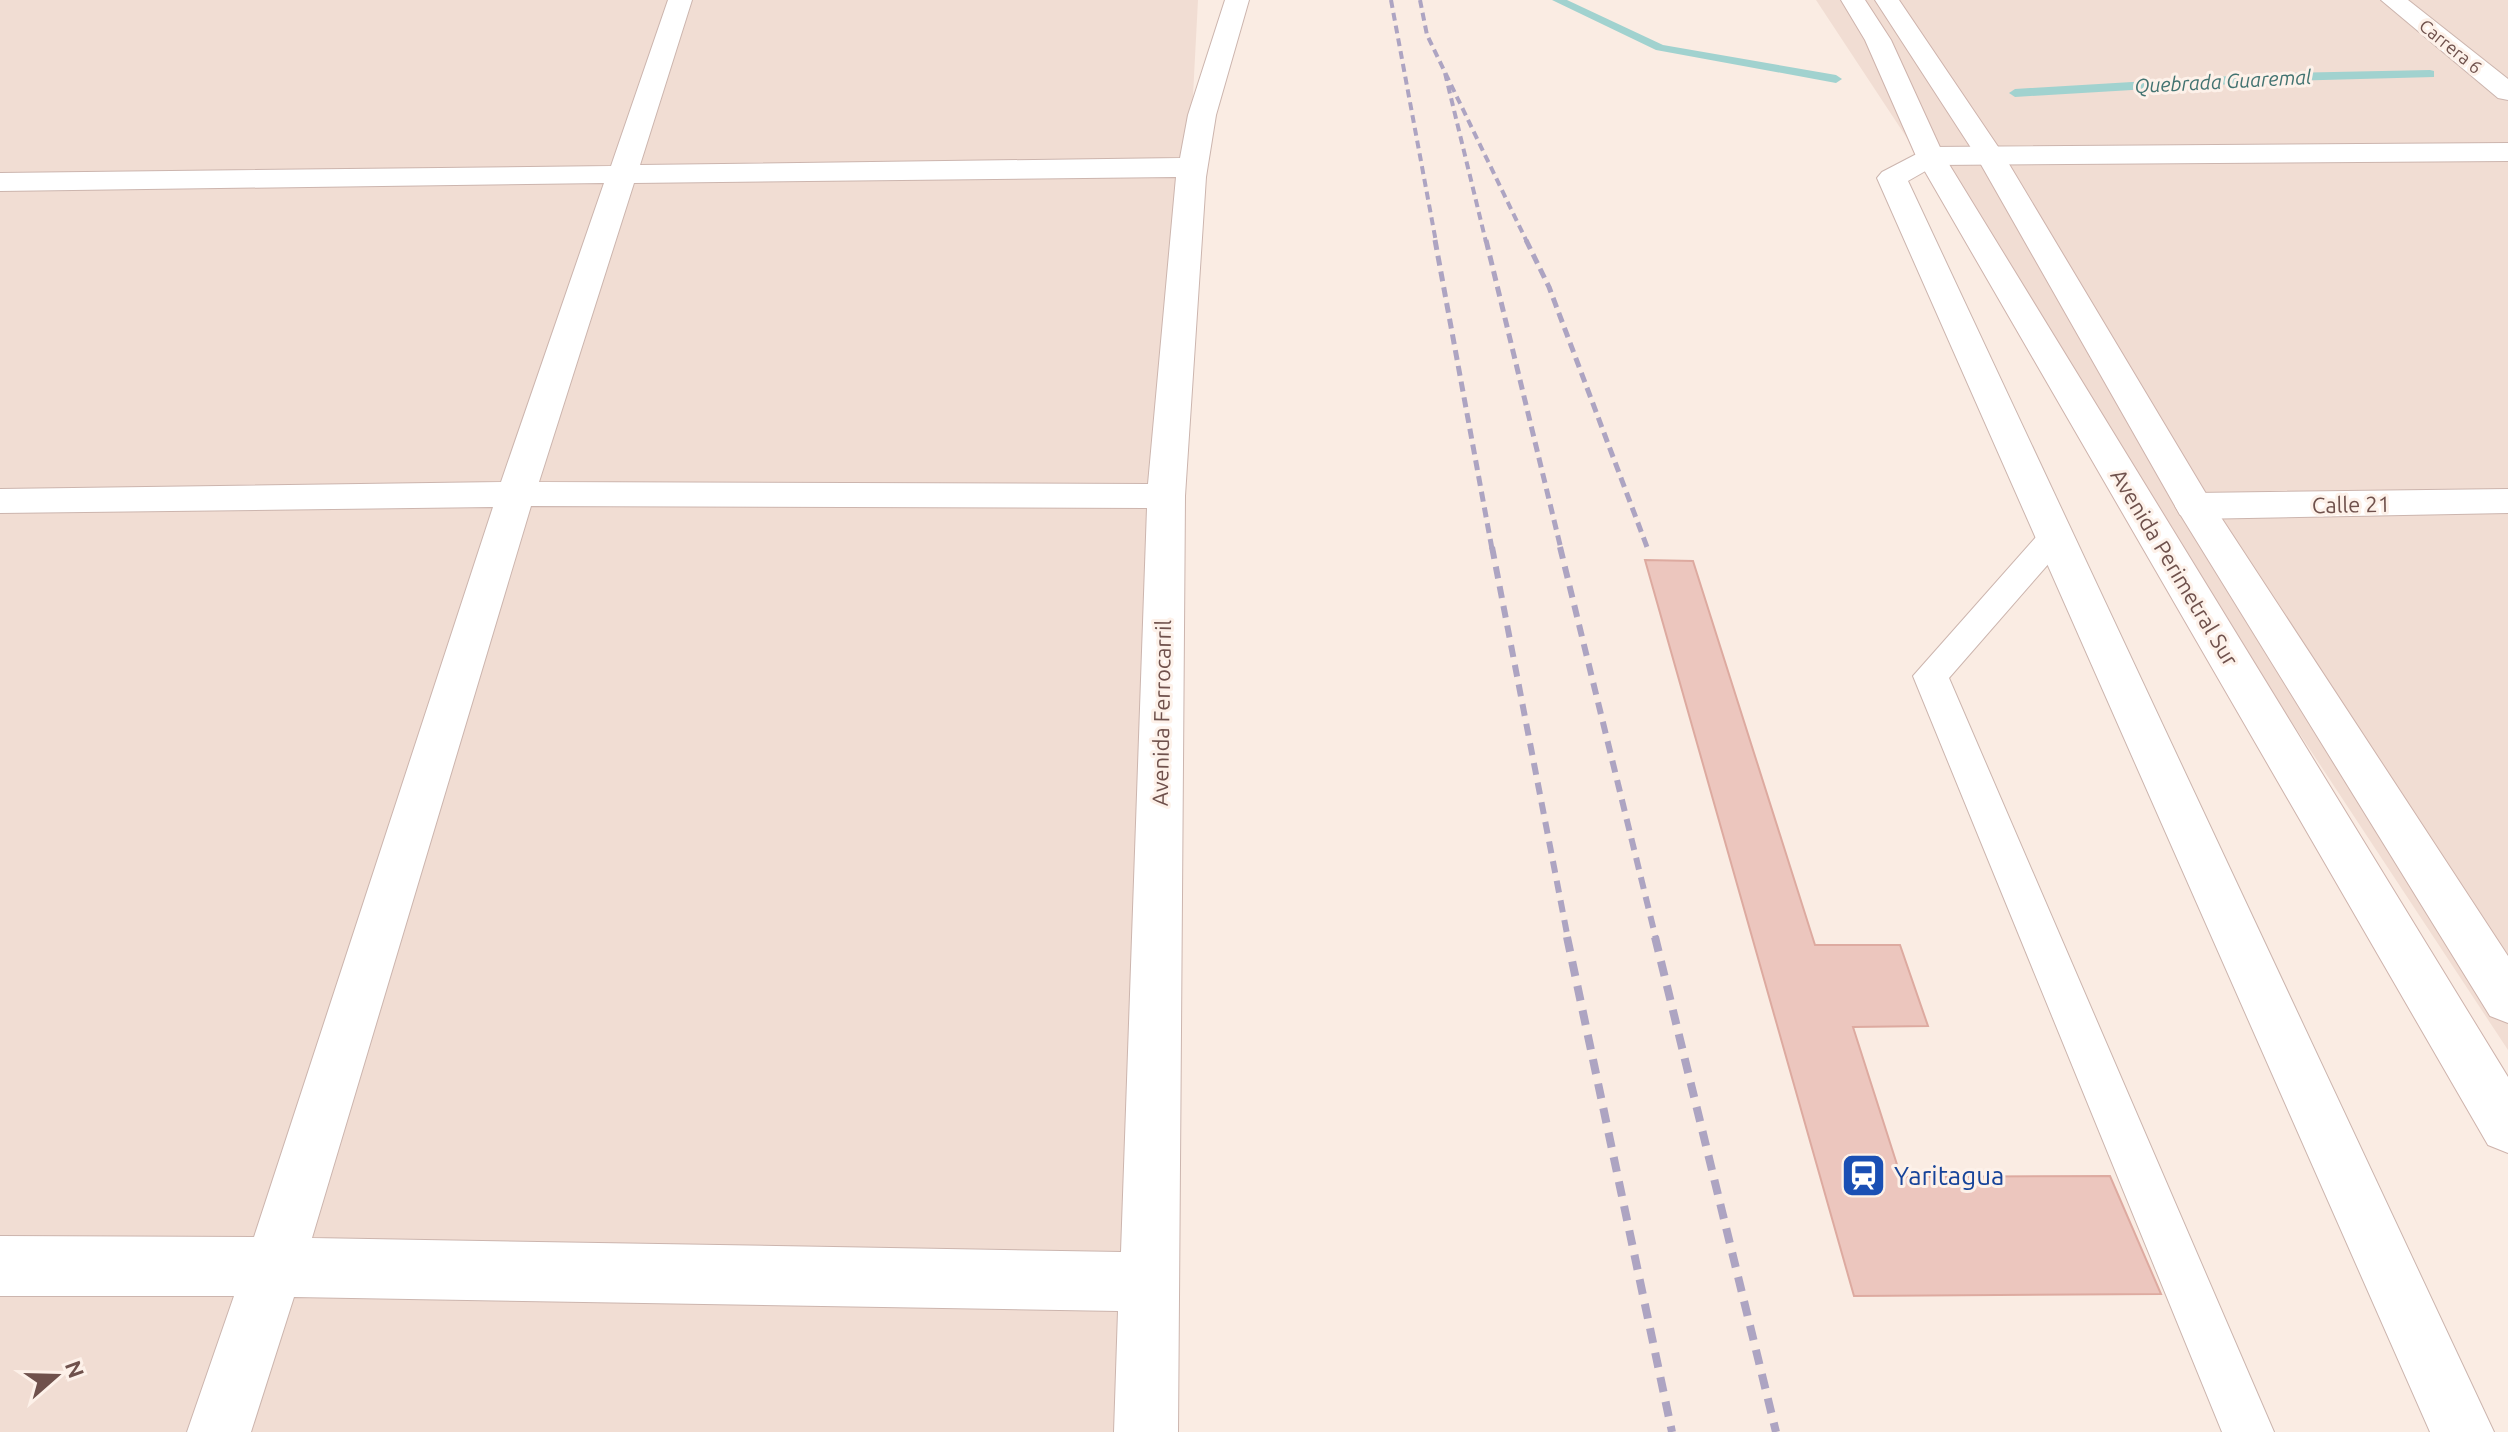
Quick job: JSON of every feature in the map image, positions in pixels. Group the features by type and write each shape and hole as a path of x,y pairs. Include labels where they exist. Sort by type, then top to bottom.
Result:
{"street":[{"path":"219,1432 274,1267 516,494 680,0"},
{"name":"Avenida Ferrocarril","path":"1146,1432 1166,496 1193,167 1202,115 1237,0"},
{"name":"Avenida Perimetral Sur","path":"1853,0 1878,40 1930,156 2508,1127"},
{"path":"1887,0 1989,154 2194,506 2508,1000"},
{"name":"Carrera 6","path":"2393,0 2508,92"},
{"path":"2462,1432 1892,178 1910,164 1930,156 2508,152"},
{"path":"0,182 1193,167"},
{"path":"0,501 516,494 1166,496"},
{"name":"Calle 21","path":"2194,506 2508,501"},
{"path":"0,1266 274,1267 1149,1282"}],"lane":[{"path":"2054,537 1931,676 2248,1432"}],"shaded area":[{"path":"0,0 1198,0 1123,1432 0,1432"},
{"path":"1816,0 2508,0 2508,1050"}],"building":[{"path":"1645,560 1693,561 1815,945 1900,945 1928,1026 1853,1027 1901,1177 2110,1176 2161,1294 1854,1296"}],"waterway":[{"name":"Quebrada Guaremal","path":"1558,0 1660,48 1836,79"},
{"name":"Quebrada Guaremal","path":"2015,93 2282,77 2430,74"}],"railway":[{"path":"1391,0 1436,242"},
{"path":"1420,0 1427,35 1527,242"},
{"path":"1445,73 1486,242"},
{"path":"1435,240 1492,549"},
{"path":"1486,240 1561,549"},
{"path":"1526,240 1549,287 1647,547"},
{"path":"1492,547 1568,939"},
{"path":"1560,547 1656,939"},
{"path":"1567,937 1672,1432"},
{"path":"1655,937 1776,1432"}],"place":[{"name":"Yaritagua","path":"1863,1175"}]}
